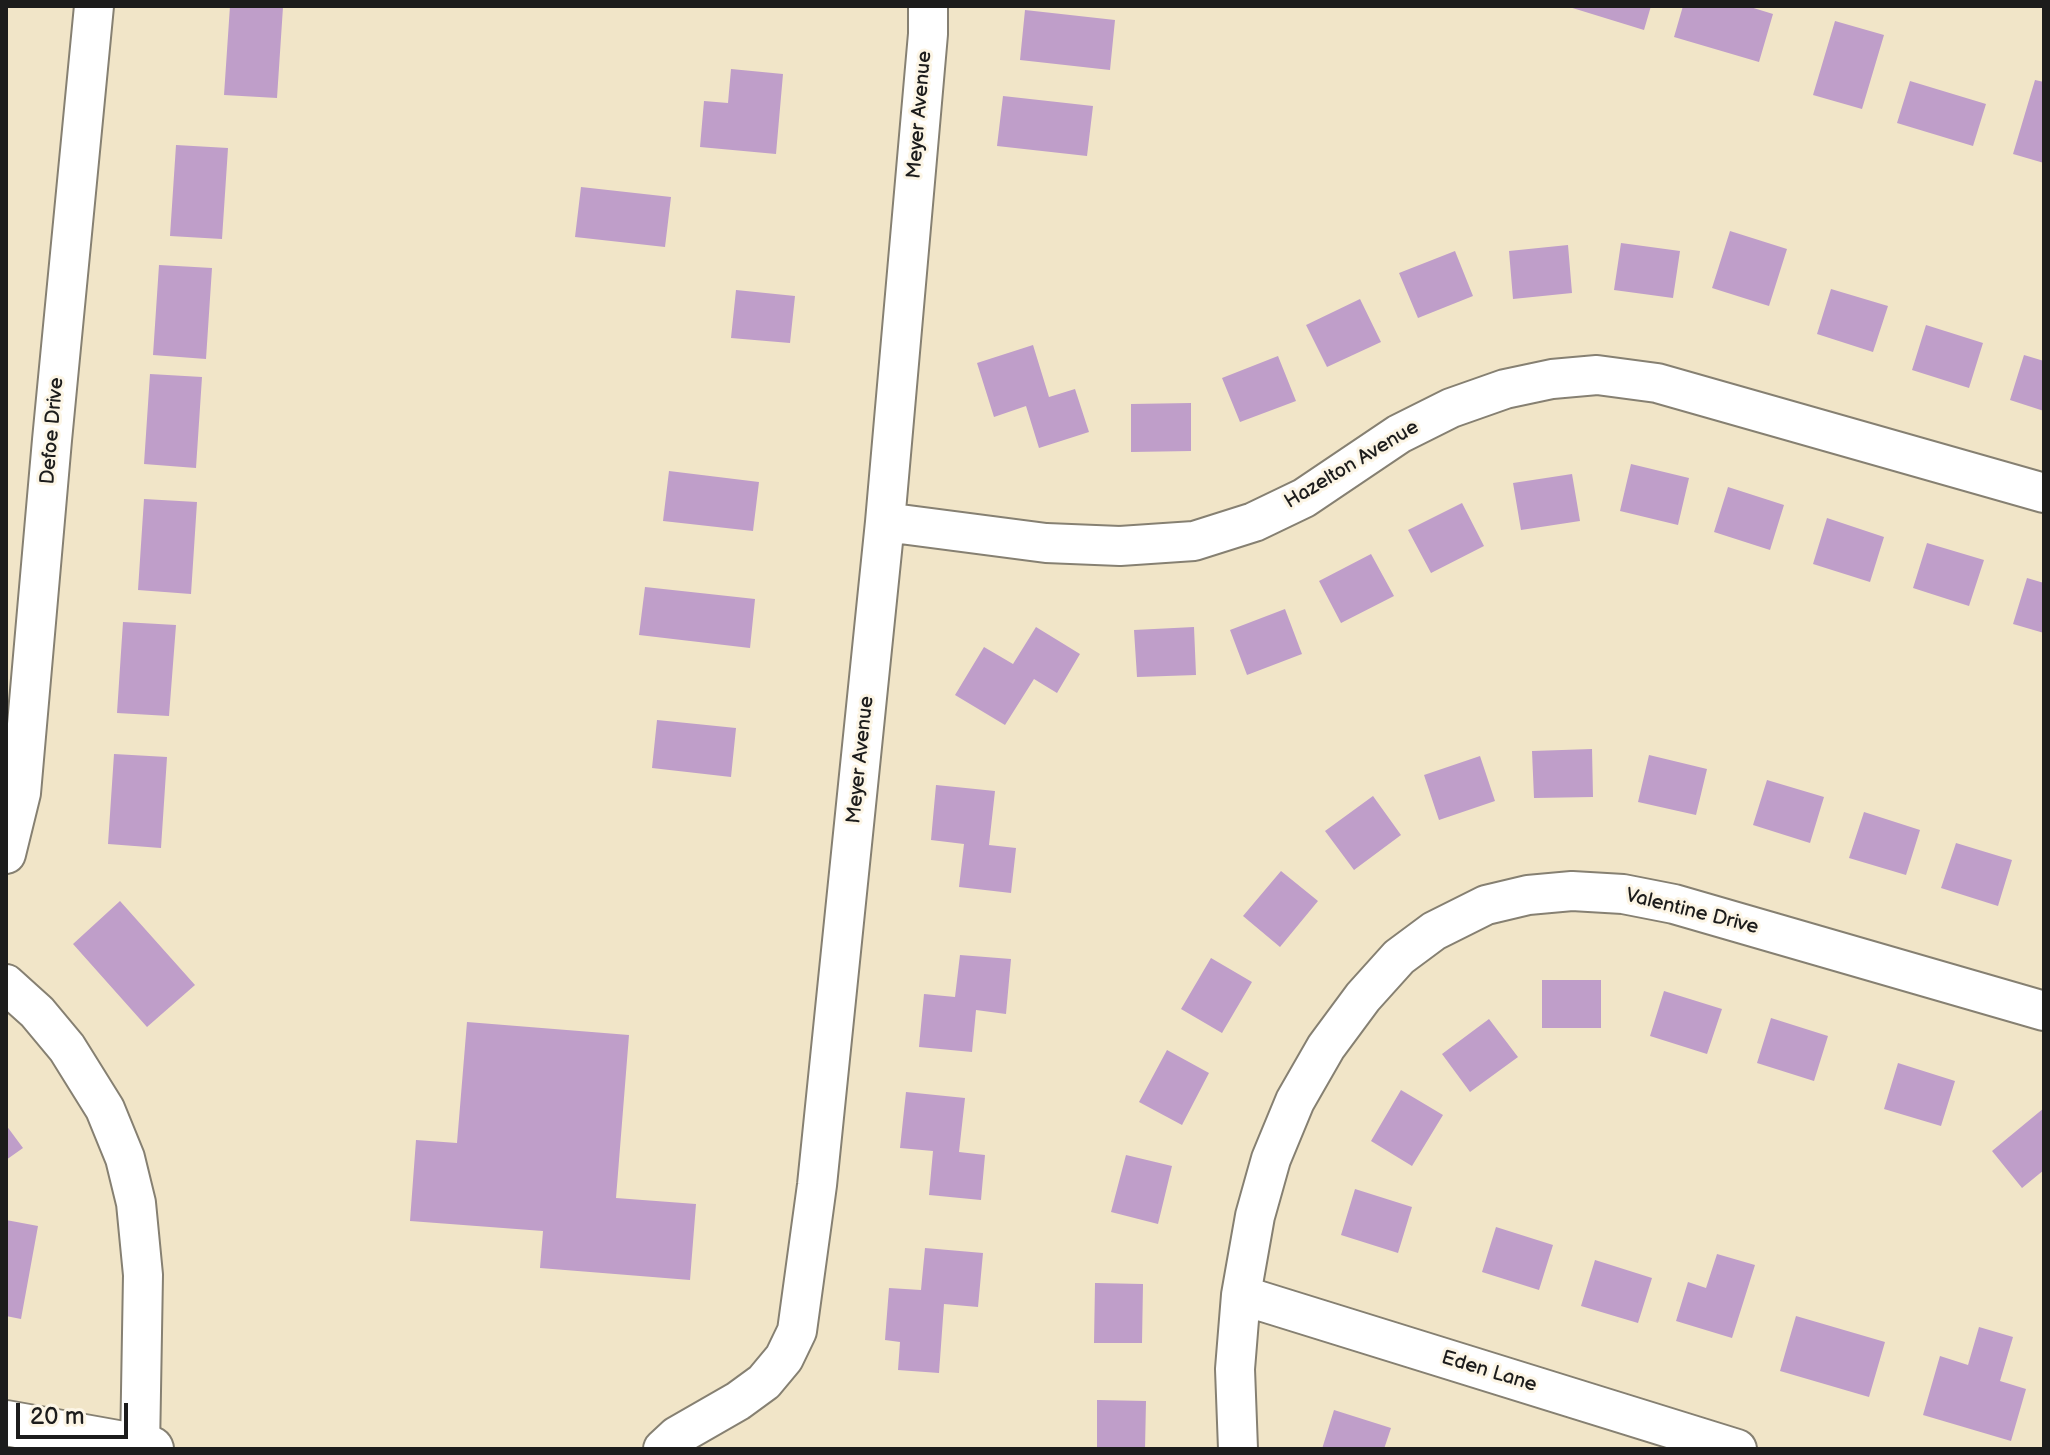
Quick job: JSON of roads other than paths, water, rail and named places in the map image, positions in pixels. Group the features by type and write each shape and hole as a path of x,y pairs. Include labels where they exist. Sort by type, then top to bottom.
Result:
{"street":[{"name":"Defoe Drive","path":"6,854 21,793 94,6"},
{"name":"Meyer Avenue","path":"663,1449 677,1436 738,1401 764,1382 784,1358 797,1331 817,1185 885,522 928,6"},
{"name":"Hazelton Avenue","path":"885,522 1046,543 1120,546 1194,541 1254,522 1304,498 1399,434 1451,408 1505,389 1552,379 1597,375 1657,383 2044,493"},
{"name":"Valentine Drive","path":"1238,1449 1235,1369 1241,1295 1255,1216 1271,1159 1295,1101 1326,1047 1363,997 1399,957 1434,931 1486,905 1528,895 1572,891 1623,894 1674,904 2044,1011"},
{"path":"6,984 37,1012 67,1048 105,1109 125,1158 136,1203 143,1275 143,1448 6,1423"},
{"name":"Eden Lane","path":"1241,1295 1737,1449"}]}
